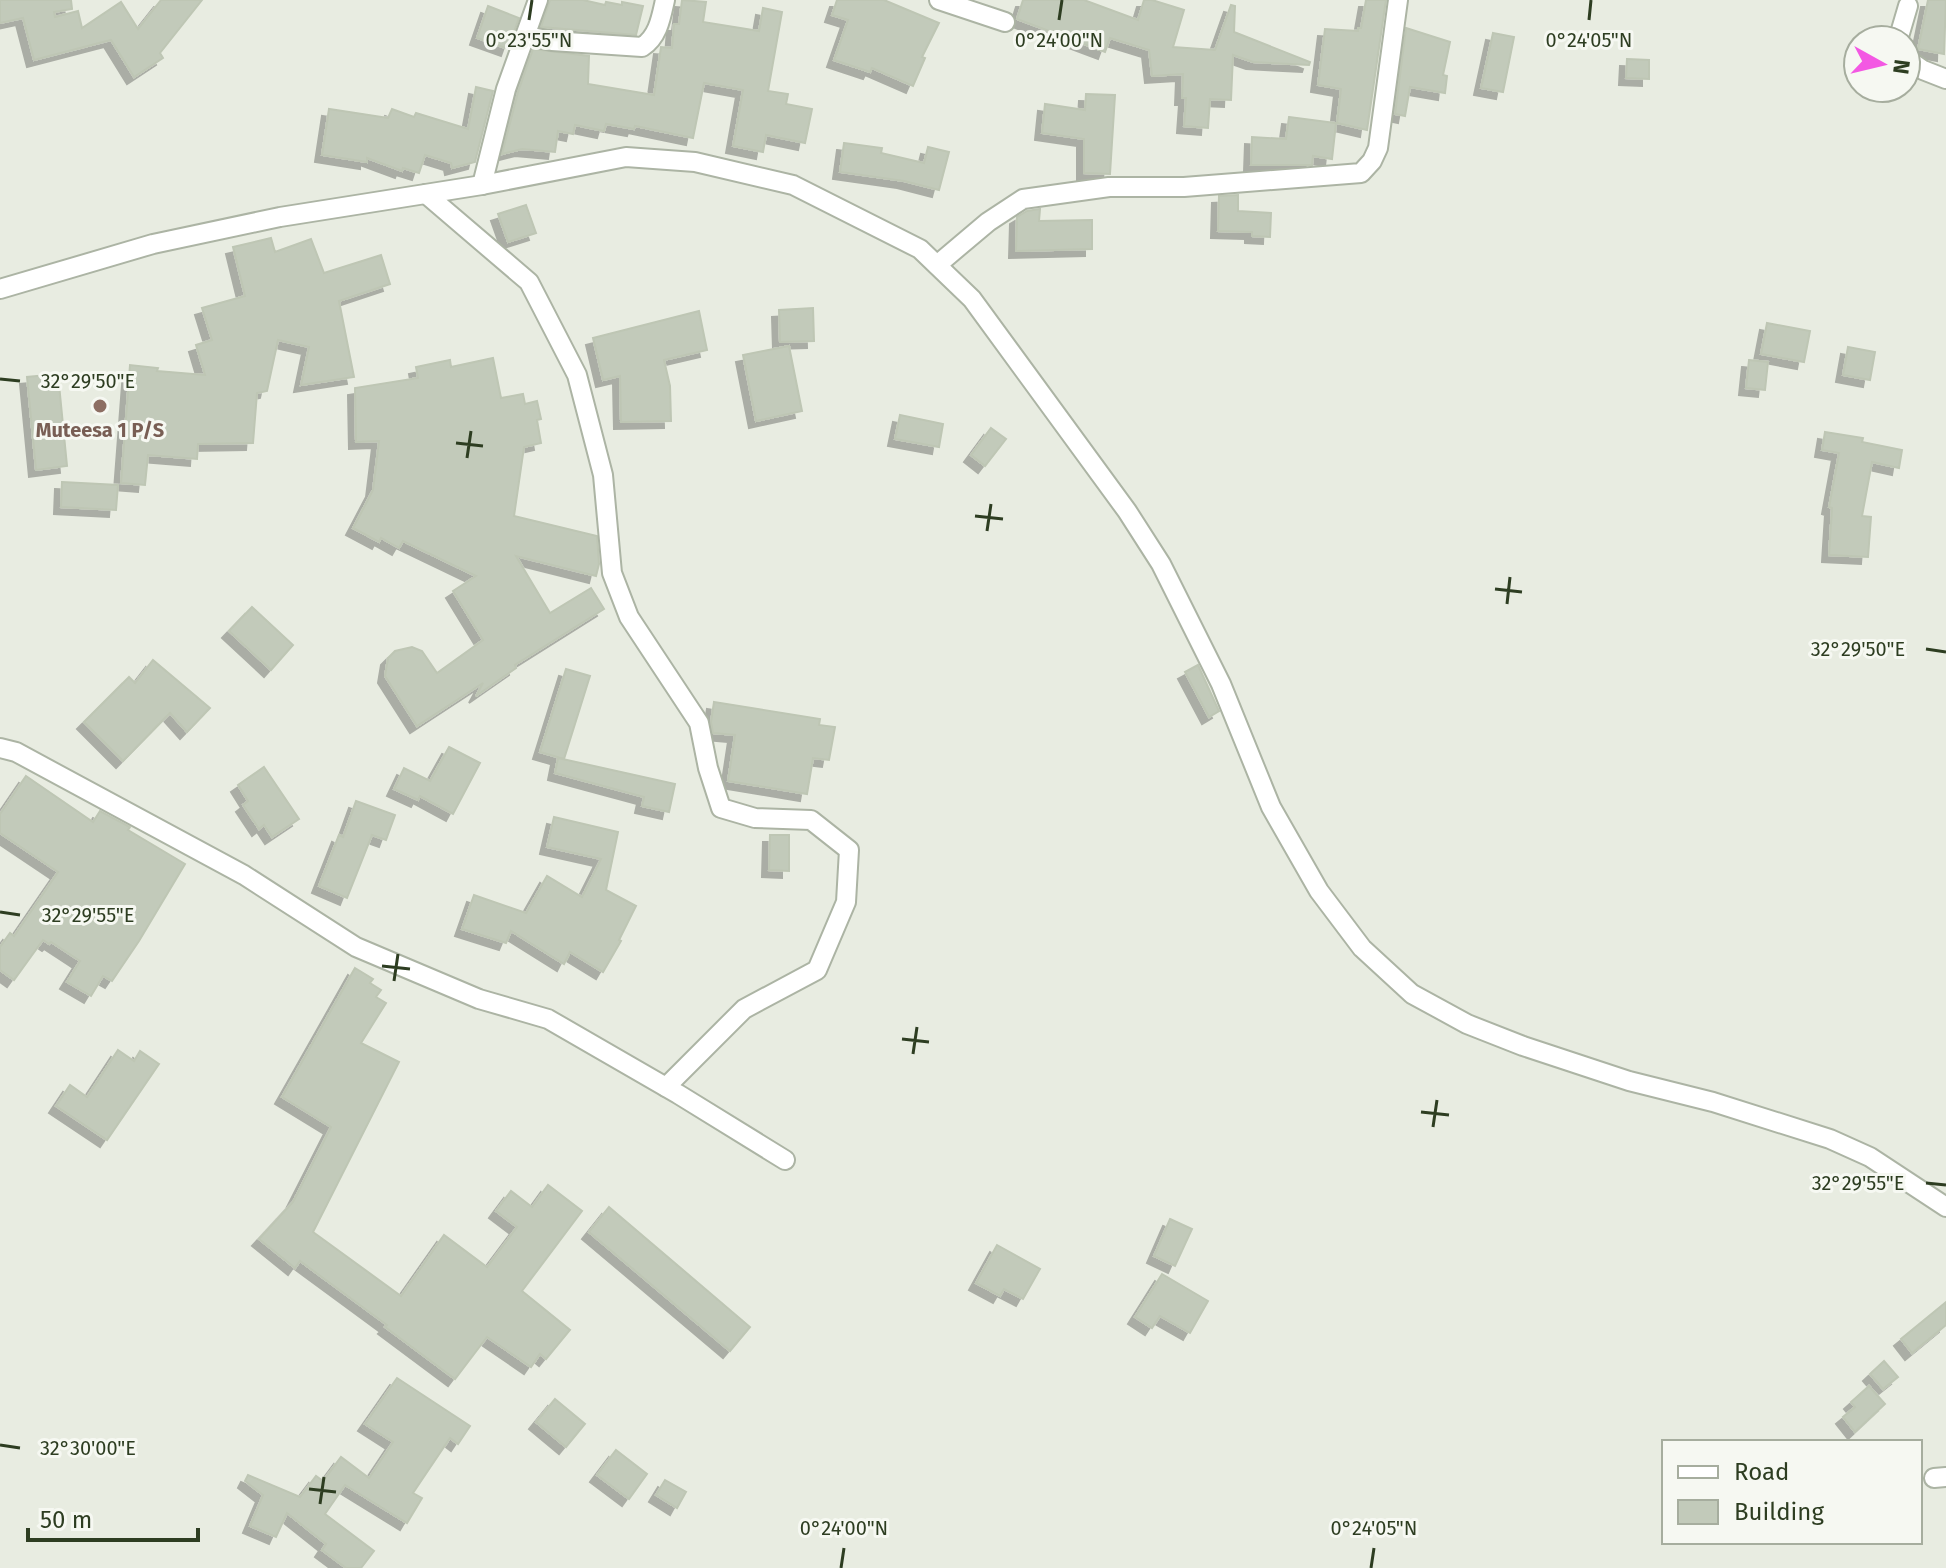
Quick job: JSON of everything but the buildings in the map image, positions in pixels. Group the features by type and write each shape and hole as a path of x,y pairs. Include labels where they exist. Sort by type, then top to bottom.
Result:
{"street":[{"path":"482,185 506,89 538,0"},
{"path":"527,36 552,41 642,47 651,41 665,0"},
{"path":"939,0 1005,22"},
{"path":"937,265 988,222 1023,199 1109,187 1184,187 1361,173 1378,148 1398,0"},
{"path":"1903,24 1908,6"},
{"path":"1922,69 1946,79"},
{"path":"0,289 153,244 280,217 482,185 626,157 695,162 793,185 920,249 972,299 1127,511 1161,564 1221,684 1271,807 1319,891 1362,948 1412,994 1467,1024 1523,1046 1629,1081 1713,1102 1830,1139 1870,1157 1946,1207"},
{"path":"426,194 529,282 577,375 603,475 612,573 629,617 699,723 708,768 721,808 755,818 811,820 849,850 846,902 817,970 744,1009 666,1087"},
{"path":"0,748 16,752 244,875 356,947 479,999 548,1019 785,1160"}],"place":[{"name":"Muteesa 1 P/S","path":"100,406"}]}
